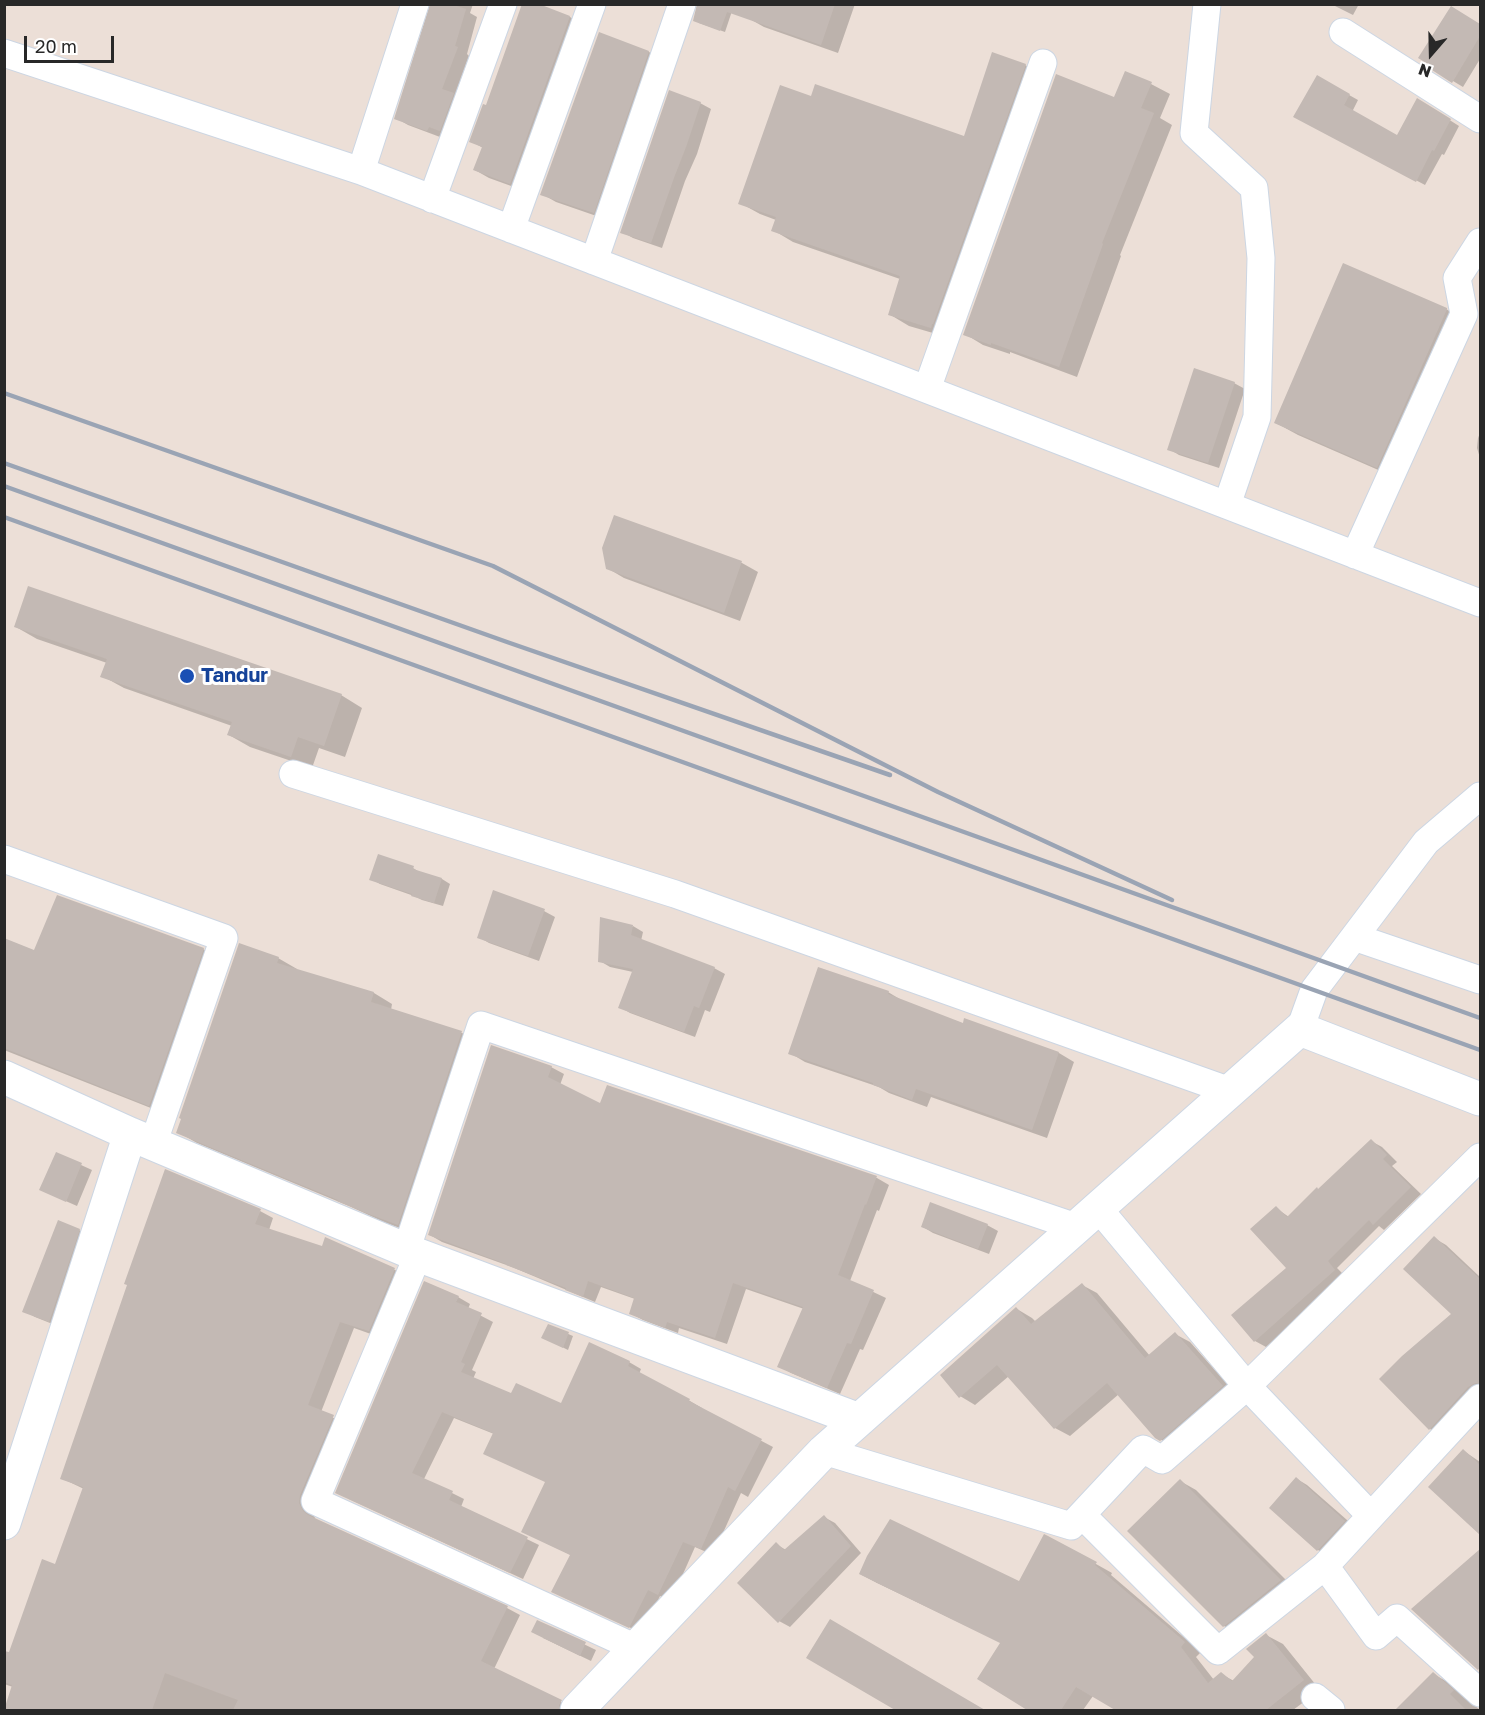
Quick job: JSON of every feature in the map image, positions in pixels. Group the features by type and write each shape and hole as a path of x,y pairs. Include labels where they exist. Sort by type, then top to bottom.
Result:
{"street":[{"path":"361,171 415,4"},
{"path":"432,198 503,4"},
{"path":"512,229 592,4"},
{"path":"594,261 682,4"},
{"path":"1207,4 1194,133 1254,188 1261,258 1257,417 1227,505"},
{"path":"1343,32 1480,119"},
{"path":"4,52 361,171 1480,603"},
{"path":"927,389 1043,63"},
{"path":"1355,555 1464,314 1457,278 1480,242"},
{"path":"293,774 675,894 1230,1091"},
{"path":"577,1710 824,1451 1300,1029 1314,990 1426,842 1480,796"},
{"path":"4,859 224,938 142,1139 4,1523"},
{"path":"1354,937 1480,980"},
{"path":"636,1648 315,1501 412,1253 481,1025 1087,1218 1371,1516"},
{"path":"1300,1029 1480,1099"},
{"path":"4,1077 142,1139 412,1253 859,1420"},
{"path":"824,1451 1071,1526 1143,1449 1162,1460 1246,1386 1480,1157"},
{"path":"1082,1515 1218,1651 1325,1566 1480,1398"},
{"path":"1325,1566 1376,1636 1397,1618 1480,1693"}],"building":[{"path":"430,4 450,4 466,9 455,46 458,47 442,89 454,93 440,131 429,127 427,131 394,119"},
{"path":"522,4 539,4 570,16 510,184 473,170 482,147 469,142 483,104 486,105"},
{"path":"697,4 835,4 821,45 727,12 720,31 693,21"},
{"path":"1451,6 1480,24 1480,36 1452,83 1418,58"},
{"path":"599,32 649,51 594,213 540,195"},
{"path":"992,52 1026,64 931,328 888,315 900,276 771,231 776,217 738,204 780,85 811,96 815,84 964,136"},
{"path":"1125,71 1152,82 1141,108 1154,113 1102,243 1059,367 963,335 1056,74 1114,97"},
{"path":"1317,75 1350,94 1344,105 1397,135 1417,98 1451,119 1416,182 1293,117"},
{"path":"669,90 701,102 651,243 620,233"},
{"path":"1343,263 1447,308 1377,468 1274,423"},
{"path":"1194,368 1235,382 1208,463 1167,450"},
{"path":"614,515 742,561 724,613 606,569 602,548"},
{"path":"28,586 342,694 324,746 298,737 291,757 227,735 232,722 100,677 107,659 14,627"},
{"path":"378,854 442,878 434,903 369,880"},
{"path":"493,890 545,909 528,956 477,938"},
{"path":"57,895 204,948 149,1106 4,1048 4,938 34,950"},
{"path":"600,917 633,925 631,935 715,967 699,1008 694,1006 684,1032 618,1008 633,969 598,962"},
{"path":"239,943 279,957 277,963 374,992 371,1002 462,1031 398,1225 176,1133 181,1119 179,1118"},
{"path":"818,967 889,991 888,994 963,1023 964,1018 1059,1052 1032,1130 916,1089 912,1100 873,1085 873,1083 788,1054"},
{"path":"491,1045 552,1066 548,1077 600,1103 607,1085 877,1176 838,1275 874,1290 851,1344 847,1343 827,1388 777,1367 803,1307 733,1283 715,1338 667,1322 665,1328 629,1314 634,1298 588,1281 583,1297 506,1264 428,1235"},
{"path":"1371,1139 1387,1155 1383,1159 1411,1187 1373,1225 1369,1220 1328,1261 1335,1270 1254,1342 1231,1315 1286,1268 1250,1229 1276,1206 1287,1217"},
{"path":"56,1152 82,1163 66,1202 39,1190"},
{"path":"165,1169 261,1209 255,1224 322,1246 325,1237 395,1268 369,1331 340,1322 308,1405 334,1415 300,1495 299,1503 308,1515 508,1606 481,1661 562,1700 559,1710 233,1710 238,1700 165,1673 152,1710 4,1710 12,1685 4,1682 4,1651 9,1652 42,1559 55,1564 83,1487 60,1479 127,1285 124,1284"},
{"path":"930,1202 988,1224 978,1249 921,1227"},
{"path":"58,1220 80,1229 49,1322 22,1312"},
{"path":"1434,1236 1480,1279 1480,1383 1468,1387 1429,1430 1379,1379 1451,1314 1403,1269"},
{"path":"424,1281 459,1296 456,1302 482,1313 461,1362 465,1364 461,1372 511,1393 516,1383 561,1403 589,1342 630,1361 628,1366 762,1439 735,1491 728,1487 701,1549 683,1542 658,1595 648,1590 629,1628 551,1592 570,1555 521,1532 545,1482 483,1454 493,1433 442,1412 412,1473 453,1491 449,1500 528,1537 510,1573 335,1493"},
{"path":"1082,1283 1145,1358 1175,1332 1223,1386 1160,1441 1107,1383 1054,1429 997,1365 959,1398 940,1375 1016,1307 1031,1324"},
{"path":"548,1324 569,1332 563,1348 541,1338"},
{"path":"1463,1449 1480,1465 1480,1535 1428,1487"},
{"path":"1296,1477 1345,1521 1317,1551 1269,1508"},
{"path":"1180,1479 1281,1580 1223,1627 1127,1531"},
{"path":"824,1515 851,1546 778,1623 737,1583 776,1542 784,1550"},
{"path":"890,1519 1019,1581 1044,1534 1097,1562 1095,1565 1185,1642 1181,1647 1208,1683 1221,1672 1232,1681 1254,1657 1246,1649 1266,1633 1304,1680 1266,1710 1115,1710 1076,1687 1061,1710 1027,1710 977,1679 1000,1643 859,1574 867,1556"},
{"path":"1480,1549 1480,1667 1478,1670 1411,1609"},
{"path":"830,1619 985,1710 895,1710 806,1658"},
{"path":"537,1620 586,1642 580,1656 531,1632"},
{"path":"1433,1672 1454,1690 1450,1694 1466,1710 1395,1710"}],"railway":[{"path":"4,393 493,566 938,792 1172,900"},
{"path":"4,463 890,775"},
{"path":"4,486 1480,1018"},
{"path":"4,517 1480,1050"}],"place":[{"name":"Tandur","path":"187,676"}]}
